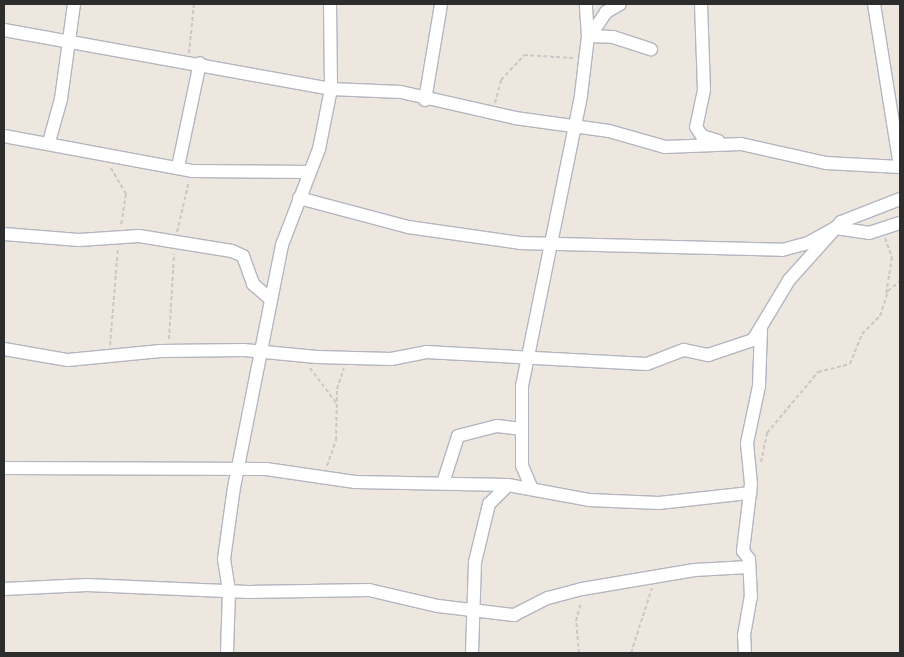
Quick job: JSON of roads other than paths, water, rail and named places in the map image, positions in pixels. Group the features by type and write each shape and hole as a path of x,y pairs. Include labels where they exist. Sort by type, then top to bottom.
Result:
{"street":[{"path":"49,142 70,41 74,4"},
{"path":"227,653 229,592 225,541 264,352 270,299 282,245 326,127 331,89 330,4"},
{"path":"425,100 441,4"},
{"path":"532,489 522,466 522,386 531,359 574,126 589,36 586,4"},
{"path":"589,36 606,12 620,4"},
{"path":"701,4 704,90 696,127 711,140 741,144 826,163 900,167 874,4"},
{"path":"4,30 195,62 331,89 401,92 425,100 574,126 665,147 741,144"},
{"path":"589,36 612,37 651,49"},
{"path":"178,167 195,62"},
{"path":"4,136 49,142 192,171 310,172"},
{"path":"299,198 417,229 553,243 782,250 808,243 835,228 900,199"},
{"path":"835,228 869,232 900,223"},
{"path":"4,349 68,360 169,350 264,352 305,356 349,355 391,359 426,352 650,364 684,350 705,356 740,349 761,330 789,280 835,228"},
{"path":"4,234 79,240 120,237 175,241 238,253 257,289 270,299"},
{"path":"746,653 749,567 743,551 750,493 748,443 759,386 761,330"},
{"path":"443,483 458,436 497,426 522,428"},
{"path":"4,468 239,468 379,484 508,485 583,499 659,503 750,493"},
{"path":"472,653 472,579 486,511 508,485"},
{"path":"4,589 87,585 229,592 369,590 471,609 514,614 548,598 582,589 713,568 749,567"}]}
